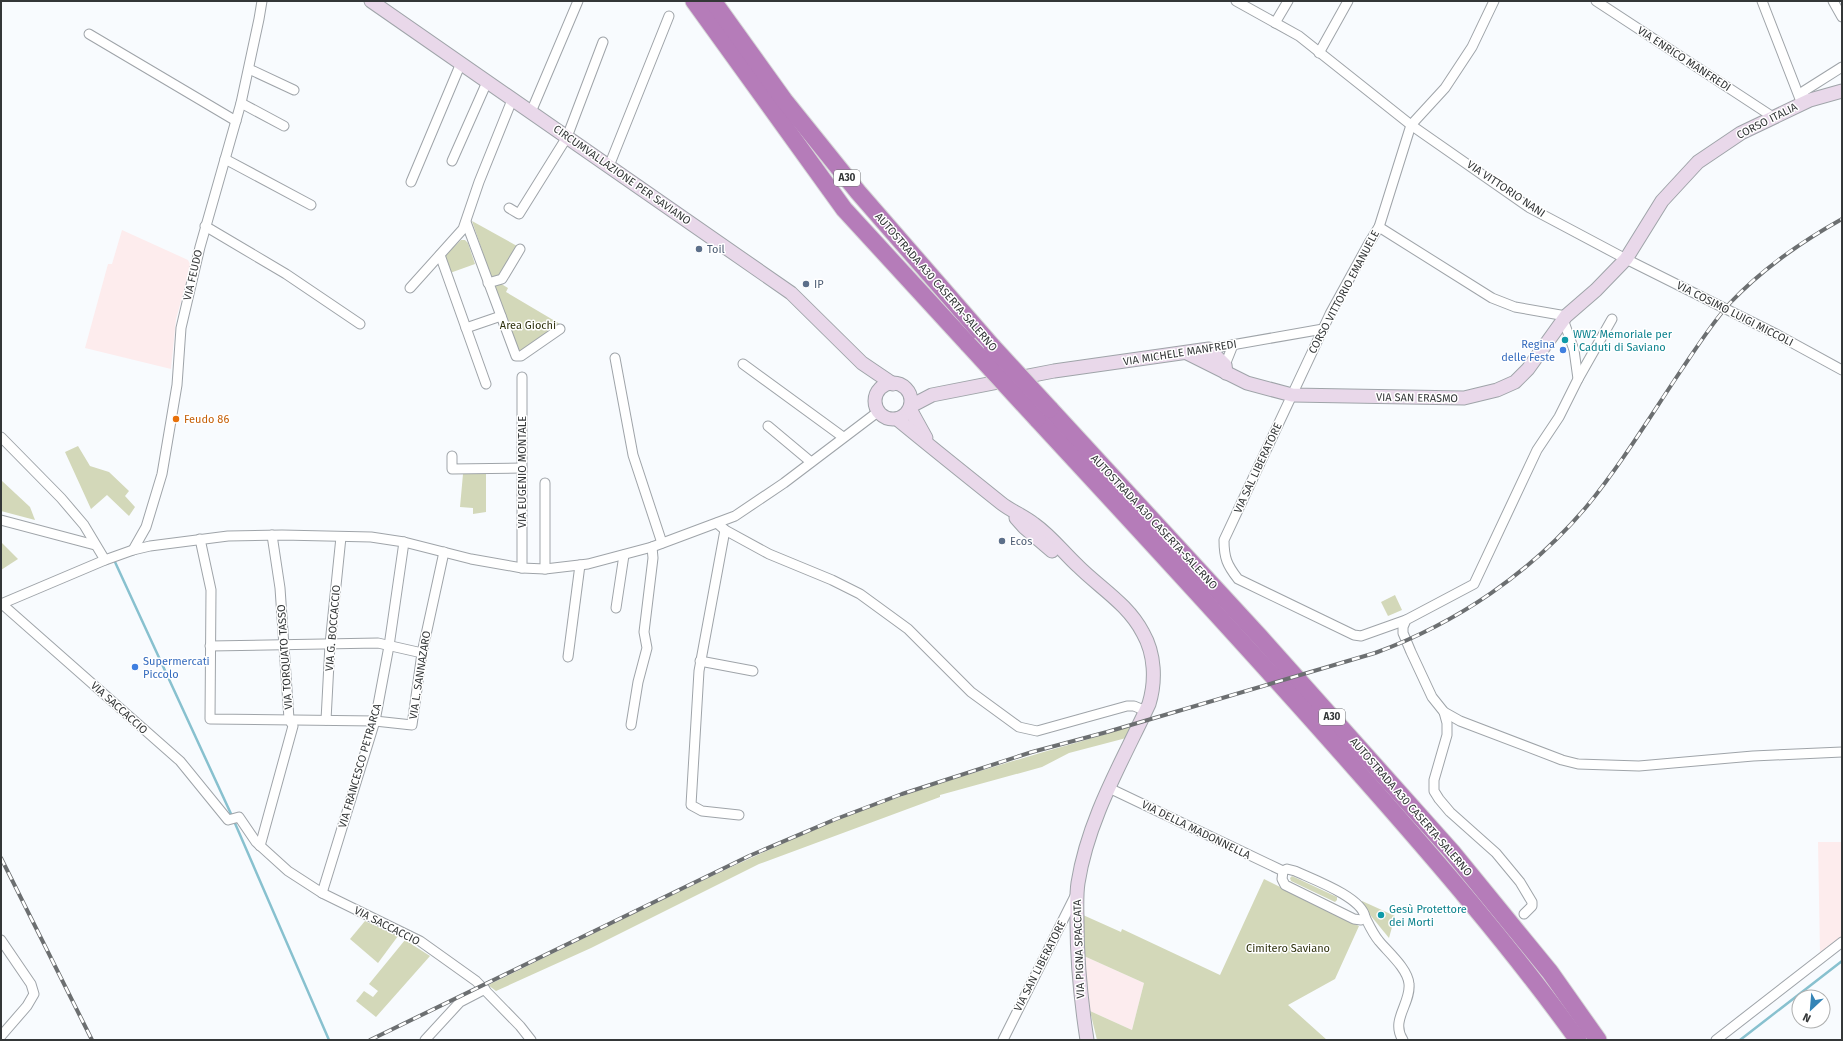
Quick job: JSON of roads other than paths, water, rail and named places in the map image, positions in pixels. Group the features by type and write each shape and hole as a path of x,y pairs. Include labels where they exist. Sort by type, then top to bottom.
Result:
{"highway":[{"name":"AUTOSTRADA A30 CASERTA-SALERNO","path":"694,1 844,209 968,344 1043,414 1260,637 1452,852 1550,972 1598,1040"},
{"name":"AUTOSTRADA A30 CASERTA-SALERNO","path":"713,1 784,100 858,192 992,346 1043,414 1433,857 1540,987 1578,1040"}],"main road":[{"name":"CIRCUMVALLAZIONE PER SAVIANO","path":"371,1 791,293 862,363 892,384"},
{"name":"CORSO ITALIA","path":"1626,259 1662,201 1698,162 1741,133 1773,117 1806,102 1842,91"},
{"name":"VIA SAN ERASMO","path":"1187,353 1210,364 1225,369 1247,383 1292,395 1464,398 1497,390 1515,382 1528,369 1565,318 1596,290 1626,259"},
{"name":"VIA SAN ERASMO","path":"1209,349 1225,369"},
{"name":"VIA MICHELE MANFREDI","path":"932,395 1036,375 1209,349"},
{"name":"CIRCUMVALLAZIONE PER SAVIANO","path":"862,363 877,394"},
{"path":"932,395 910,407 902,417 896,419 886,418 878,411 876,400 877,394 883,387 892,384 903,386 907,390 911,400 910,407 917,424 933,448"},
{"path":"907,390 932,395"},
{"name":"VIA PIGNA SPACCATA","path":"896,419 1006,507 1034,523 1060,546 1078,566 1118,600 1134,618 1144,634 1152,660 1154,677 1148,707 1109,788 1091,832 1084,856 1077,892 1078,963 1087,1040"}],"street":[{"name":"VIA FEUDO","path":"133,550 146,527 162,474 177,385 181,328 206,226 241,103 262,1"},
{"path":"531,112 578,1"},
{"name":"VIA VITTORIO NANI","path":"1236,1 1299,36 1411,125 1530,208 1626,259"},
{"path":"1276,23 1288,1"},
{"path":"1319,53 1348,1"},
{"name":"CORSO VITTORIO EMANUELE","path":"1292,395 1323,329 1369,243 1379,228 1411,125 1445,88 1472,47 1494,1"},
{"name":"VIA ENRICO MANFREDI","path":"1596,1 1773,117"},
{"path":"1762,1 1806,102"},
{"path":"1833,1 1842,17"},
{"path":"609,166 669,16"},
{"path":"89,34 236,121"},
{"path":"509,208 519,214 567,137 603,42"},
{"path":"411,182 461,63"},
{"path":"1806,102 1803,98 1804,91 1842,66"},
{"path":"249,69 294,90"},
{"path":"452,161 487,82"},
{"path":"410,288 463,229 478,182 512,100"},
{"path":"241,103 284,126"},
{"path":"225,159 311,205"},
{"path":"466,222 514,353 518,357 560,329"},
{"path":"206,226 286,274 360,324"},
{"path":"1379,228 1492,298 1515,307 1565,318 1574,350 1578,379"},
{"path":"488,283 502,279 520,249"},
{"path":"440,255 486,384"},
{"name":"VIA COSIMO LUIGI MICCOLI","path":"1626,259 1778,335 1842,370"},
{"path":"466,328 500,316"},
{"path":"1612,320 1578,379 1559,416 1537,450 1474,584 1406,620 1403,627 1404,633 1411,652 1432,697 1444,712 1460,721 1511,741 1578,764 1639,766 1753,756 1842,752"},
{"name":"VIA MICHELE MANFREDI","path":"1209,349 1323,329"},
{"path":"1225,369 1233,345"},
{"path":"1209,349 1208,357 1210,364"},
{"path":"615,358 633,455 662,543"},
{"path":"743,364 843,437"},
{"name":"VIA EUGENIO MONTALE","path":"522,377 522,568"},
{"name":"VIA SAL LIBERATORE","path":"1292,395 1224,540 1224,556 1230,570 1238,579 1354,635 1361,636 1406,620"},
{"path":"1,604 105,560 133,550 200,539 272,535 371,537 404,542 522,568 580,565 652,547 734,516 784,482 878,411"},
{"path":"768,426 811,462"},
{"path":"1,437 61,498 84,525 105,560"},
{"path":"452,456 452,469 522,468"},
{"path":"545,483 545,568"},
{"path":"1,520 95,545"},
{"path":"717,523 725,530 769,554 832,580 860,594 908,629 971,692 1019,727 1037,732 1127,706 1148,707"},
{"path":"146,527 150,546"},
{"path":"725,530 700,661 691,805 702,811 739,815"},
{"name":"VIA TORQUATO TASSO","path":"260,846 293,726 289,719 280,588 272,535"},
{"name":"VIA G. BOCCACCIO","path":"326,720 330,644 341,537"},
{"path":"200,539 211,590 210,646 378,643 422,653"},
{"name":"VIA FRANCESCO PETRARCA","path":"322,893 375,721 389,646 404,542"},
{"path":"631,725 638,682 647,648 644,632 653,558 652,547"},
{"name":"VIA L. SANNAZARO","path":"210,646 210,719 375,721 412,725 422,653 444,552"},
{"path":"616,608 624,555"},
{"path":"568,657 580,565"},
{"name":"VIA SACCACCIO","path":"1,604 180,762 228,820 239,817 260,846 288,871 322,893 420,941 485,988 532,1040"},
{"path":"700,661 753,670"},
{"path":"1444,712 1447,723 1447,735 1434,780 1434,791 1438,800 1496,852 1520,882 1532,902 1532,906 1524,914"},
{"name":"VIA DELLA MADONNELLA","path":"1109,788 1283,871 1287,868 1342,893 1359,906 1374,934 1394,957 1408,977 1410,984 1406,1001 1399,1017 1398,1030 1403,1040"},
{"path":"1283,871 1282,879 1285,884 1354,919 1359,920 1365,917"},
{"name":"VIA SAN LIBERATORE","path":"1003,1040 1077,892"},
{"path":"1,940 32,984 34,994 27,1006 1,1036"},
{"path":"1716,1040 1842,942"},
{"path":"425,1040 460,1002 485,988"}],"waterway":[{"path":"115,562 232,816"},
{"path":"234,821 329,1040"},
{"path":"1740,1040 1842,961"}],"railway":[{"path":"370,1040 749,856 836,819 902,794 1032,752 1107,732 1375,653 1435,627 1491,593 1517,574 1542,553 1565,530 1600,490 1705,335 1730,303 1756,278 1783,256 1842,219"},
{"path":"1,858 92,1040"}],"place":[{"name":"Toil","path":"699,249"},
{"name":"IP","path":"806,284"},
{"name":"WW2 Memoriale per i Caduti di Saviano","path":"1565,340"},
{"name":"Regina delle Feste","path":"1563,350"},
{"name":"Feudo 86","path":"176,419"},
{"name":"Ecos","path":"1002,541"},
{"name":"Supermercati Piccolo","path":"135,667"},
{"name":"Gesù Protettore dei Morti","path":"1381,915"}],"park label":[{"name":"Area Giochi","path":"528,325"},
{"name":"Cimitero Saviano","path":"1288,948"}]}
